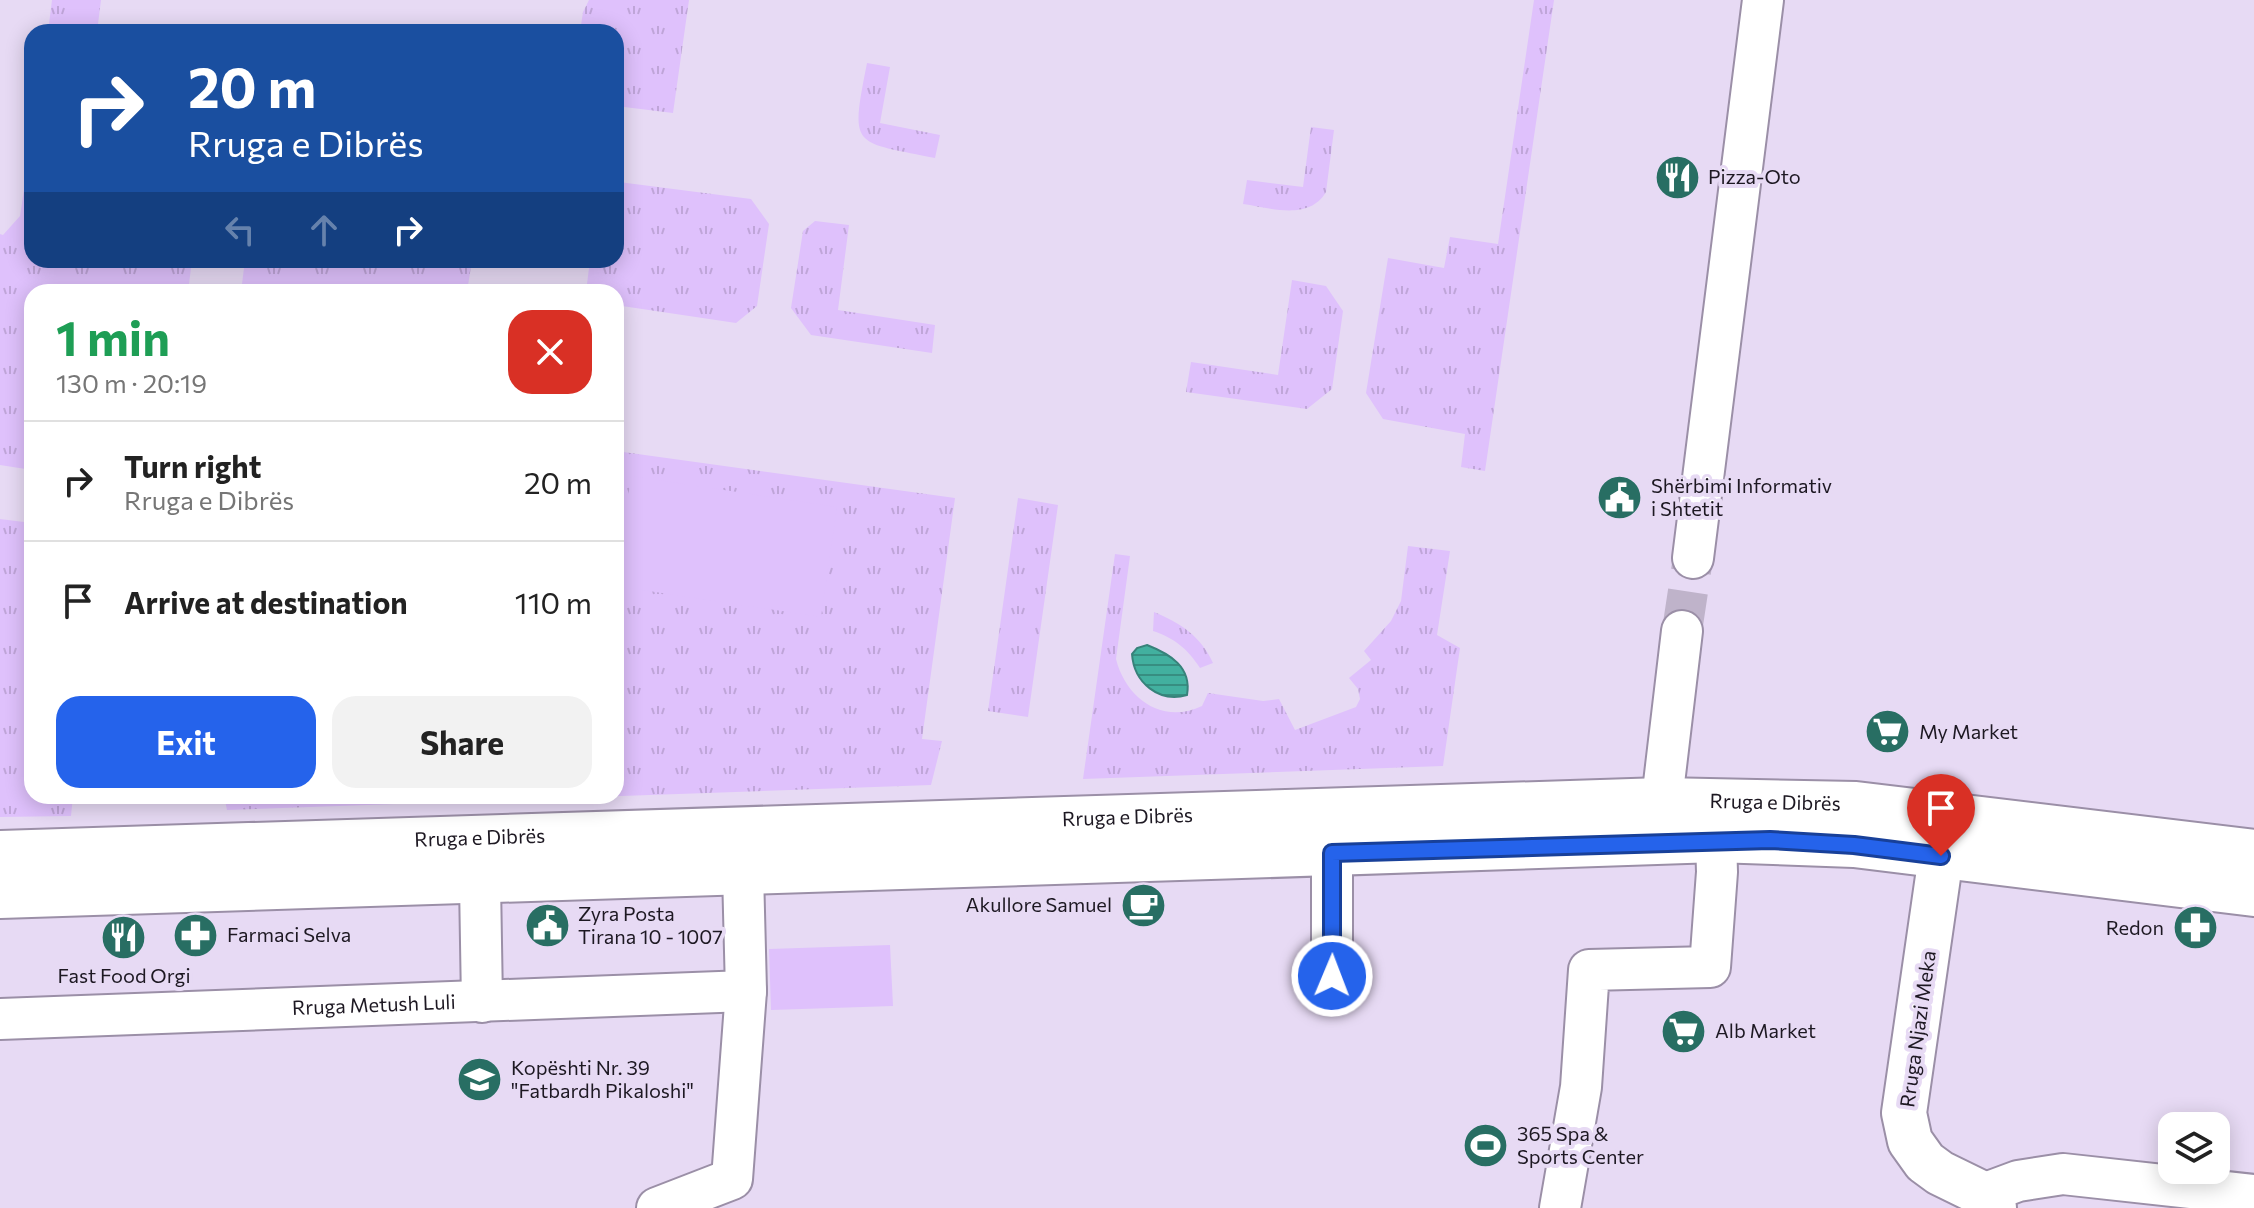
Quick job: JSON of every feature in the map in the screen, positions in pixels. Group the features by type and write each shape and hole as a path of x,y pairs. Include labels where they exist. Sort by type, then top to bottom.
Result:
{"main road":[{"name":"Rruga e Dibrës","path":"0,853 1662,800 1856,804 2254,852"},
{"name":"Rruga e Dibrës","path":"0,896 480,883 1716,840 1854,845 2254,894"},
{"name":"Rruga Njazi Meka","path":"1941,856 1904,1113 1910,1141 1925,1162 1988,1201"}],"street":[{"path":"1693,558 1763,0"},
{"path":"1662,800 1682,631"},
{"path":"1560,1208 1581,1087 1589,970 1710,967 1717,872 1716,840"},
{"path":"1332,853 1332,976"},
{"path":"657,1208 732,1179 746,991 743,872"},
{"path":"480,883 482,1002"},
{"name":"Rruga Metush Luli","path":"0,1019 746,991"},
{"path":"1988,1201 2018,1181 2063,1174 2254,1195"}],"green space":[{"path":"52,0 101,0 98,24 49,24"},
{"path":"589,0 689,0 673,113 624,107 624,24 581,24"},
{"path":"1534,0 1554,0 1485,471 1461,467 1465,434 1383,419 1366,393 1388,258 1444,268 1450,237 1498,244"},
{"path":"867,63 890,67 880,123 940,135 935,158 887,148 864,136 859,126 859,112"},
{"path":"1311,127 1334,130 1326,192 1319,201 1300,210 1277,210 1243,204 1247,180 1303,187"},
{"path":"624,183 751,199 769,224 757,306 736,323 624,306 624,284 587,284 589,268 624,268"},
{"path":"24,190 24,268 191,268 189,284 24,284 24,469 0,465 0,234 3,235 20,216"},
{"path":"815,221 849,225 838,310 935,325 932,353 811,335 791,308 803,231"},
{"path":"244,268 471,268 468,284 242,284"},
{"path":"1292,280 1326,286 1343,311 1332,389 1307,409 1186,392 1191,362 1278,375"},
{"path":"624,452 955,498 922,739 942,741 931,785 624,796"},
{"path":"631,476 837,507 821,617 624,587 624,527"},
{"path":"1018,498 1058,505 1028,717 988,711"},
{"path":"0,519 24,522 24,804 72,804 71,816 0,817"},
{"path":"1408,546 1450,551 1437,635 1460,648 1443,766 1083,779 1115,554 1130,556 1116,659 1128,686 1137,696 1148,705 1174,712 1202,706 1208,693 1263,701 1279,699 1295,730 1356,707 1360,699 1358,689 1349,678 1371,660 1364,651 1391,621 1401,601"},
{"path":"1154,612 1189,632 1213,663 1200,668 1180,645 1153,631"},
{"path":"226,804 396,804 227,810"},
{"path":"890,945 893,1006 771,1010 769,949"}],"shaded area":[{"path":"1147,645 1171,657 1183,669 1188,685 1187,695 1167,696 1143,682 1132,654 1137,648"}],"tunnel":[{"path":"1682,631 1693,558"}],"place":[{"name":"Pizza-Oto","path":"1677,177"},
{"name":"Shërbimi Informativ i Shtetit","path":"1620,498"},
{"name":"My Market","path":"1888,732"},
{"name":"Akullore Samuel","path":"1143,905"},
{"name":"Zyra Posta Tirana 10 - 1007","path":"547,926"},
{"name":"Redon","path":"2195,928"},
{"name":"Farmaci Selva","path":"196,935"},
{"name":"Fast Food Orgi","path":"124,937"},
{"name":"Alb Market","path":"1684,1031"},
{"name":"Kopështi Nr. 39 \"Fatbardh Pikaloshi\"","path":"480,1079"},
{"name":"365 Spa & Sports Center","path":"1486,1145"}],"route":[{"path":"1332,976 1332,853 1770,840 1854,845 1941,856"}]}
